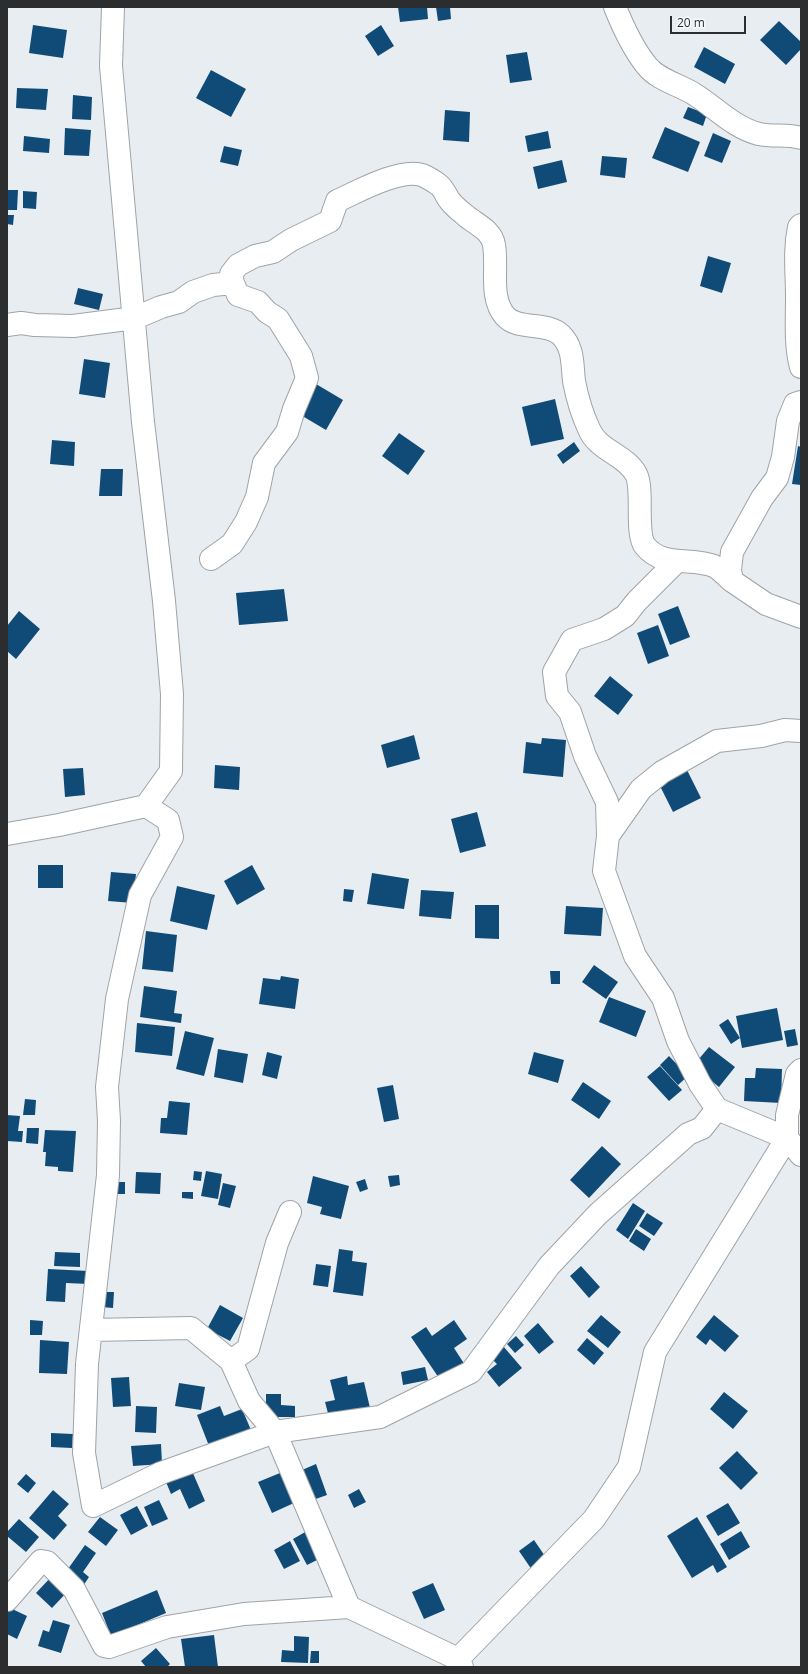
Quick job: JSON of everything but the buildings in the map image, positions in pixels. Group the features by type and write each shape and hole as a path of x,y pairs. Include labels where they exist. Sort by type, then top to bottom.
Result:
{"street":[{"path":"7,834 59,825 146,806 171,771 172,694 164,601 143,422 135,318 111,66 113,7"},
{"path":"614,7 627,34 648,67 669,81 694,93 738,126 759,134 791,135 801,138"},
{"path":"211,559 232,544 246,522 257,497 264,463 287,432 294,409 307,378 301,356 278,319 267,312 258,302 238,295 232,283 231,274 238,265 255,256 273,252 291,240 330,221 337,201 361,190 404,174 421,175 440,185 450,202 470,220 485,230 494,243 497,300 506,317 524,325 545,327 560,333 569,344 577,393 589,431 598,442 614,454 629,462 637,476 640,524 644,545 657,556 676,562 714,566 766,604 801,616"},
{"path":"801,225 799,227 795,255 797,298 796,315 801,367"},
{"path":"7,325 21,323 73,326 135,318 161,307 179,302 193,292 213,285 232,283"},
{"path":"732,580 730,570 732,552 762,498 777,478 788,421 795,404 801,402"},
{"path":"676,562 637,601 625,616 604,629 572,640 554,672 557,696 570,712 585,756 607,802 608,836 604,871 635,956 663,998 678,1041 700,1084 717,1109 787,1138 801,1155"},
{"path":"608,836 641,789 662,772 717,741 761,736 785,730 801,731"},
{"path":"146,806 168,820 172,837 140,895 117,999 107,1087 109,1121 108,1175 87,1364 84,1452 93,1506 162,1473 275,1432 380,1417 471,1372 549,1266 598,1214 688,1134 702,1128 717,1109"},
{"path":"7,1600 40,1561 47,1562 74,1589 104,1646 108,1647 167,1627 236,1615 349,1607 460,1663 594,1519 629,1467 655,1352 787,1138 787,1115 797,1074 801,1070"},
{"path":"231,1361 248,1349 277,1243 290,1212"},
{"path":"91,1330 191,1328 231,1361 249,1401 275,1432 349,1607"}]}
